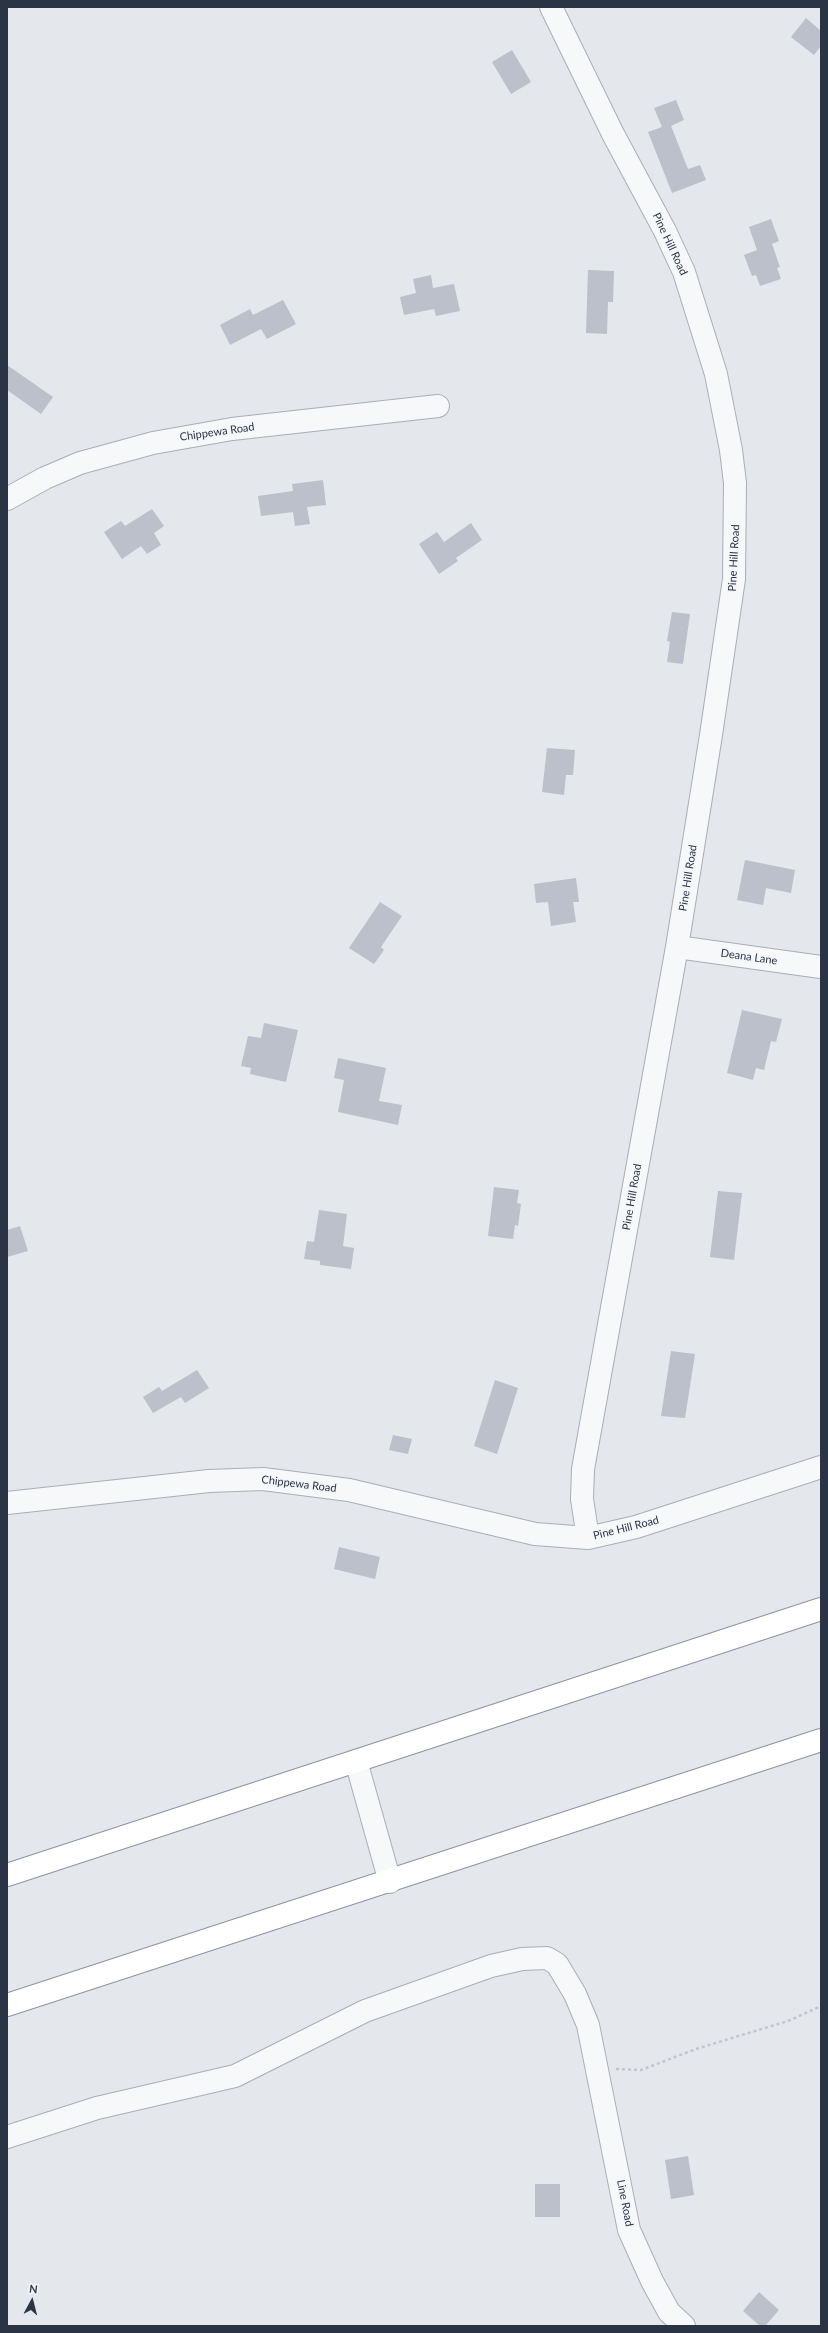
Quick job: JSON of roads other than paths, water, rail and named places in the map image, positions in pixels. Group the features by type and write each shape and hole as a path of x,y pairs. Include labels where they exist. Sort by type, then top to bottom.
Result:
{"highway":[{"path":"7,1875 821,1609"},
{"path":"7,2005 390,1882 821,1740"}],"street":[{"name":"Pine Hill Road","path":"551,7 613,134 662,224 684,272 716,374 732,450 736,514 732,594 677,947 585,1453 582,1484 588,1538 636,1527 821,1467"},
{"name":"Chippewa Road","path":"7,499 45,478 80,463 153,443 232,429 438,406"},
{"name":"Deana Lane","path":"677,947 821,967"},
{"name":"Chippewa Road","path":"7,1503 209,1481 263,1479 305,1483 349,1490 519,1531 554,1536 588,1538"},
{"path":"356,1761 390,1882"},
{"name":"Line Road","path":"7,2138 97,2108 235,2076 365,2011 491,1966 522,1959 547,1958 557,1964 575,1994 588,2025 598,2067 630,2230 652,2281 669,2312 684,2326"}]}
